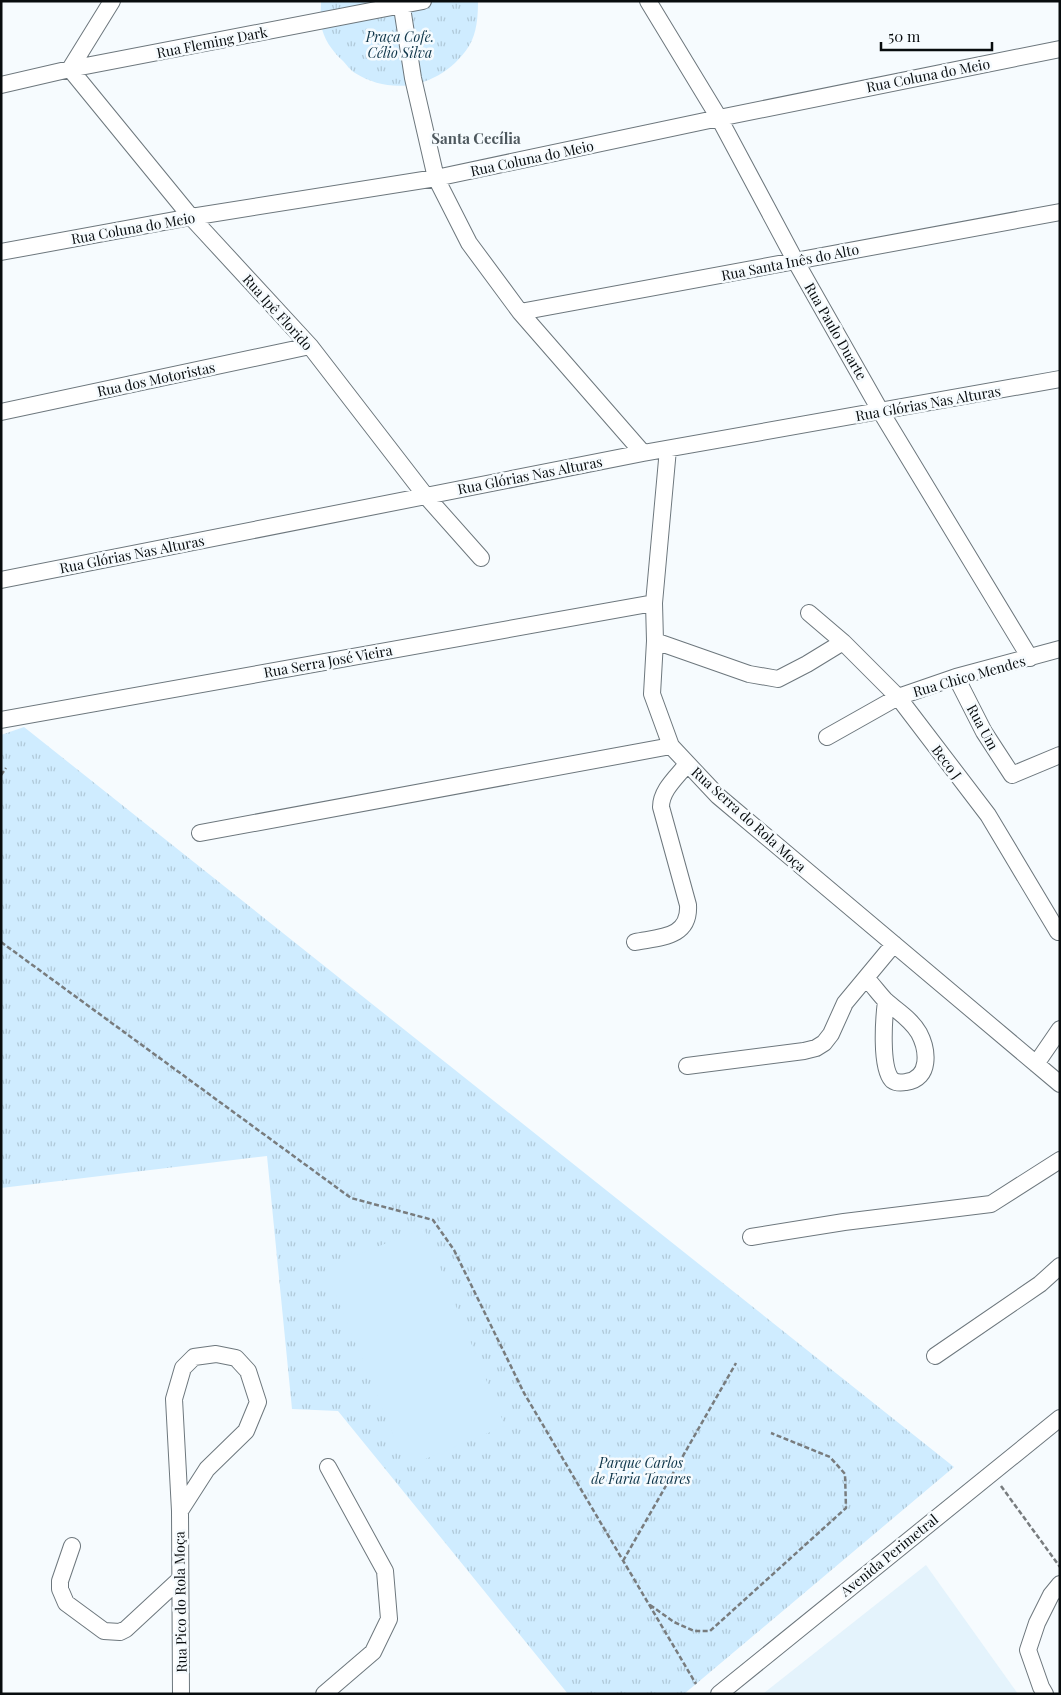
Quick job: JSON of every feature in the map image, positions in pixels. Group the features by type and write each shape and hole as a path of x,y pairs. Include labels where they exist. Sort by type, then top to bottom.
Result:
{"street":[{"path":"70,69 112,1"},
{"name":"Rua Fleming Dark","path":"1,85 70,69 401,3 423,1"},
{"name":"Rua Paulo Duarte","path":"648,1 719,118 796,262 881,412 1030,658"},
{"path":"401,3 413,78 436,178 469,243 520,312 643,453"},
{"name":"Rua Coluna do Meio","path":"1,252 191,217 436,178 1060,49"},
{"name":"Rua Ipê Florido","path":"70,69 191,217 310,346 425,495 481,558"},
{"name":"Rua Santa Inês do Alto","path":"520,312 1060,212"},
{"name":"Rua dos Motoristas","path":"1,412 310,346"},
{"name":"Rua Glórias Nas Alturas","path":"1,580 643,453 1060,379"},
{"name":"Rua Serra do Rola Moça","path":"668,449 654,603 655,641 652,694 670,746 718,796 1060,1084"},
{"name":"Rua Serra José Vieira","path":"1,720 654,603"},
{"name":"Beco J","path":"808,613 843,642 898,697 988,815 1058,932"},
{"path":"655,641 749,674 778,679 843,642"},
{"name":"Rua Chico Mendes","path":"827,737 898,697 956,677 1060,649"},
{"name":"Rua Um","path":"956,677 984,732 1012,775 1060,755"},
{"path":"200,833 670,746"},
{"path":"635,942 673,935 685,924 688,916 688,905 661,807 664,793 687,764"},
{"path":"687,1066 816,1048 824,1043 831,1034 846,1003 894,944"},
{"path":"866,978 886,1001"},
{"path":"1036,1064 1060,1029"},
{"path":"751,1236 844,1222 991,1204 1060,1160"},
{"path":"935,1356 1040,1284 1060,1266"},
{"name":"Rua Pico do Rola Moça","path":"180,1510 207,1469 246,1431 258,1402 248,1372 236,1358 216,1354 194,1357 183,1368 174,1399 180,1510 181,1694"},
{"name":"Avenida Perimetral","path":"719,1694 1060,1418"},
{"path":"324,1694 373,1652 389,1619 385,1571 328,1466"},
{"path":"72,1546 60,1581 62,1595 66,1603 104,1631 120,1632 126,1629 180,1579"},
{"path":"1045,1694 1040,1687 1028,1650 1037,1623 1051,1595 1060,1584"}],"path":[{"path":"1,775 6,768"},
{"path":"1,942 351,1198 433,1220 454,1250 524,1393 696,1684"},
{"path":"622,1561 736,1363"},
{"path":"648,1603 681,1625 694,1631 710,1631 846,1508 845,1474 830,1457 771,1433"},
{"path":"991,1473 1060,1568"}],"shaded area":[{"path":"926,1565 1018,1694 764,1693"}],"green space":[{"name":"Praça Cofe. Célio Silva","path":"321,1 478,1 478,13 474,36 469,46 459,59 446,70 418,84 386,85 370,81 355,73 331,48 322,29"},
{"name":"Parque Carlos de Faria Tavares","path":"24,727 954,1467 684,1694 568,1694 338,1411 292,1409 267,1156 1,1188 1,735"},
{"path":"424,1228 505,1426 406,1467 325,1268"}],"district":[{"name":"Santa Cecília","path":"476,138"}]}
